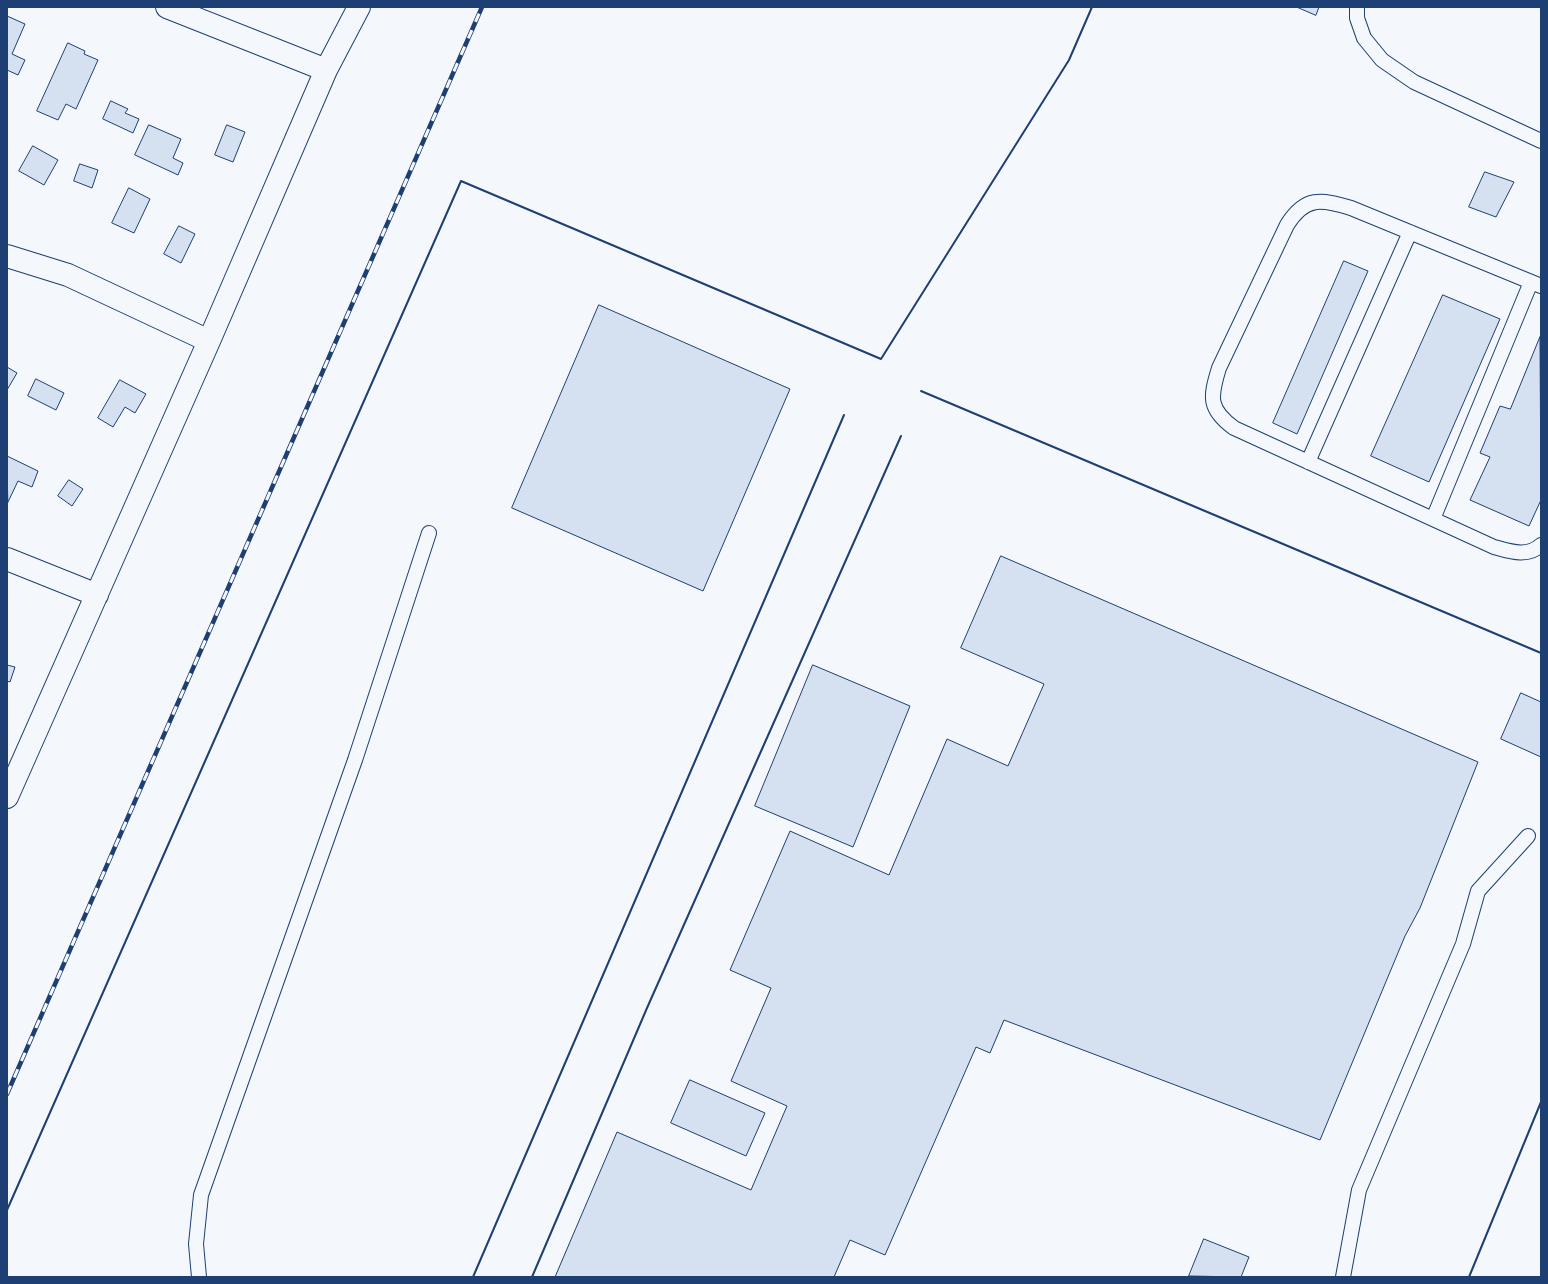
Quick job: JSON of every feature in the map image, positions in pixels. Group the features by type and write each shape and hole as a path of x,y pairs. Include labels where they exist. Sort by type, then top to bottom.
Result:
{"street":[{"path":"167,7 326,70"},
{"path":"8,793 209,341 326,70 359,7"},
{"path":"7,256 68,275 209,341"},
{"path":"7,559 97,594"}],"lane":[{"path":"1357,7 1357,18 1364,38 1382,60 1414,82 1541,140"},
{"path":"1433,519 1536,284 1335,203 1322,200 1312,202 1302,206 1294,213 1287,225 1219,368 1213,386 1212,400 1215,410 1222,419 1234,428 1494,547 1515,552 1528,552 1541,545"},
{"path":"1308,462 1410,232"},
{"path":"199,1277 196,1244 201,1195 355,760 429,533"},
{"path":"1343,1277 1359,1190 1463,944 1478,891 1528,836"}],"building":[{"path":"1297,7 1319,7 1316,15"},
{"path":"7,16 25,24 12,54 25,60 18,75 7,70"},
{"path":"68,43 85,51 84,54 98,60 76,109 66,104 58,120 37,111"},
{"path":"111,101 128,109 125,113 139,119 133,133 103,119"},
{"path":"149,125 181,139 173,158 183,163 178,175 135,155"},
{"path":"227,125 245,132 233,162 215,155"},
{"path":"33,146 58,160 44,185 19,171"},
{"path":"80,164 98,170 92,188 74,181"},
{"path":"1485,172 1514,182 1496,217 1469,207"},
{"path":"129,188 150,199 134,233 112,223"},
{"path":"179,226 195,234 181,263 164,254"},
{"path":"1344,261 1368,271 1297,434 1273,423"},
{"path":"1443,295 1500,319 1429,482 1371,456"},
{"path":"599,305 790,389 703,591 512,508"},
{"path":"1540,337 1541,500 1529,526 1470,500 1490,457 1480,453 1500,406 1510,409"},
{"path":"7,367 17,373 7,390"},
{"path":"36,379 64,393 56,410 28,396"},
{"path":"120,380 146,394 135,413 125,407 113,427 98,418"},
{"path":"7,456 38,471 32,487 18,481 8,502"},
{"path":"69,480 83,489 72,506 58,496"},
{"path":"1001,556 1478,762 1420,908 1405,936 1320,1140 1004,1020 990,1053 976,1047 885,1255 850,1240 834,1277 555,1277 617,1132 751,1190 787,1106 731,1081 771,988 730,970 790,831 889,875 947,739 1008,766 1044,684 961,648"},
{"path":"7,665 15,667 10,682 7,681"},
{"path":"813,665 910,706 853,847 755,806"},
{"path":"1521,693 1541,702 1541,757 1501,739"},
{"path":"690,1080 765,1113 746,1156 671,1123"},
{"path":"1204,1239 1249,1257 1241,1277 1189,1276"}],"railway":[{"path":"7,1094 482,7"}],"wall":[{"path":"7,1210 461,181 881,359 1069,60 1092,7"},
{"path":"921,391 1541,653"},
{"path":"473,1277 844,415"},
{"path":"532,1277 647,1008 901,436"},
{"path":"1469,1277 1541,1102"}]}
